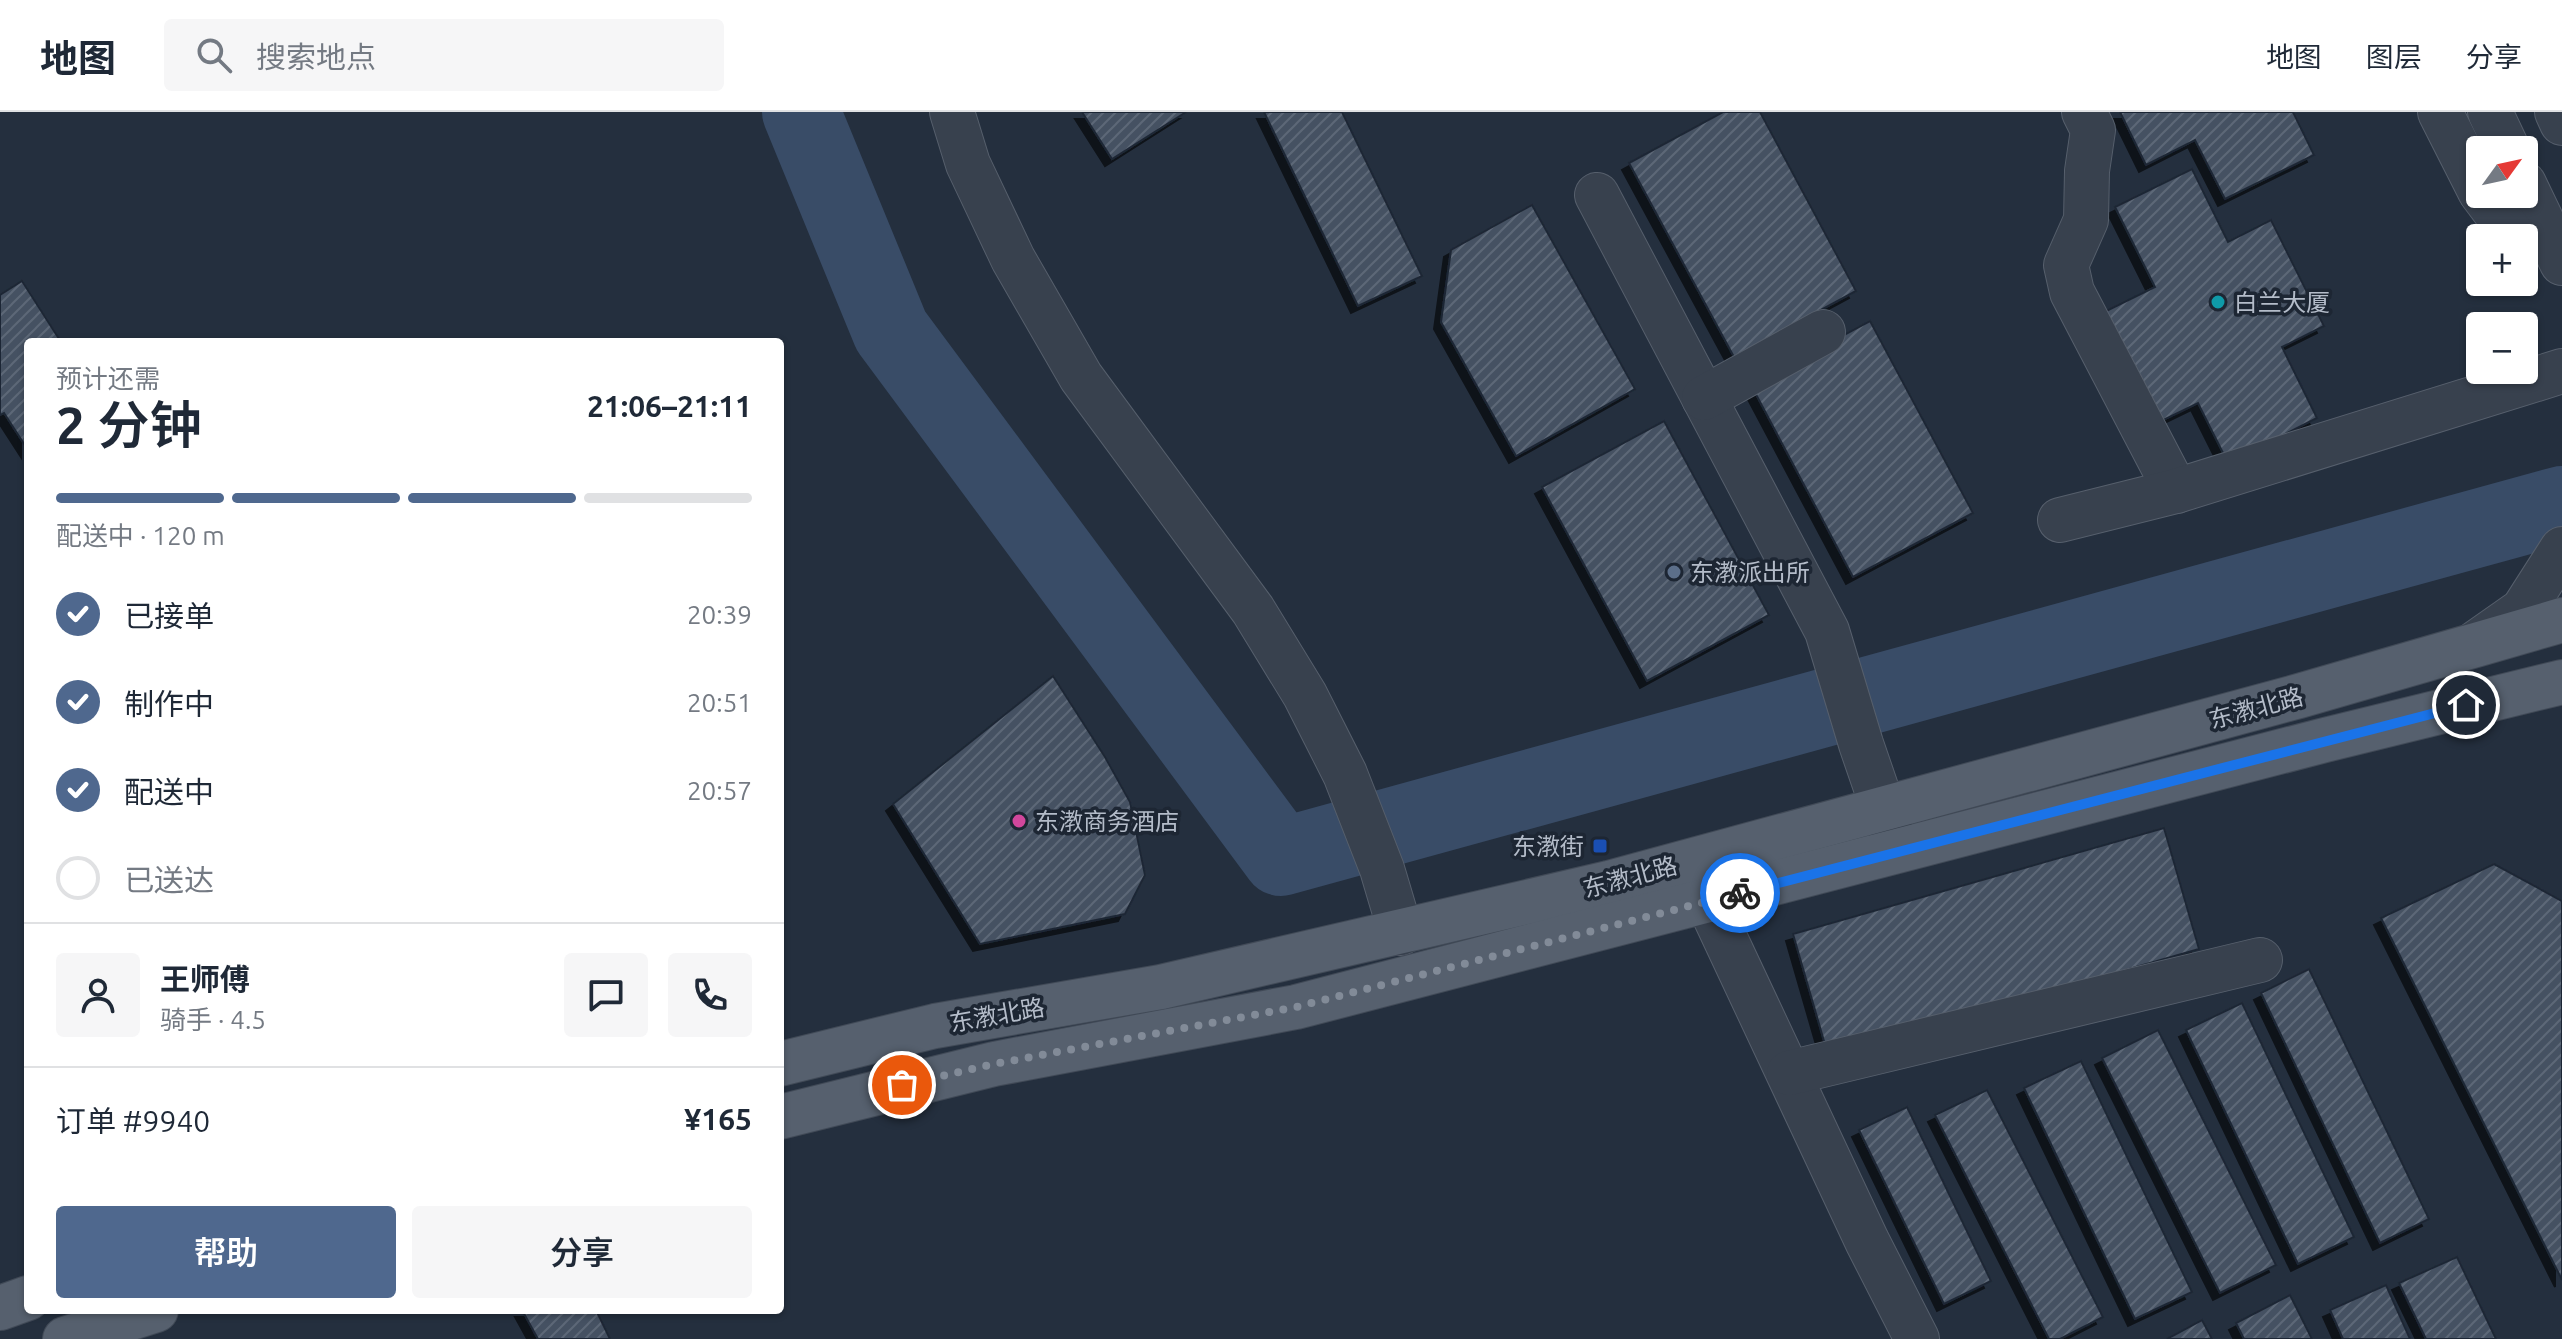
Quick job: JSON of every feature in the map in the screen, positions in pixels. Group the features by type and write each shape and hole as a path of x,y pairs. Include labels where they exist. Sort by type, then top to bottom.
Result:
{"main road":[{"name":"东漖北路","path":"784,1063 935,1026 1161,987 1609,883 2299,696 2562,620"},
{"name":"东漖北路","path":"784,1116 994,1064 1296,1007 2325,740 2558,685"},
{"path":"0,1308 24,1299"},
{"path":"65,1339 143,1314"}],"street":[{"path":"952,112 968,164 1013,259 1081,377 1253,610 1305,695 1345,774 1382,869 1401,933"},
{"path":"2084,112 2093,130 2087,171 2086,220 2066,265 2072,292 2176,491"},
{"path":"2440,112 2466,163"},
{"path":"2490,112 2501,136"},
{"path":"2557,112 2562,123"},
{"path":"1597,195 1827,631 1861,744 1899,853"},
{"path":"2536,208 2562,263"},
{"path":"2538,260 2562,280"},
{"path":"1704,398 1823,332"},
{"path":"2060,520 2176,491 2562,371"},
{"path":"2472,646 2523,610 2562,549"},
{"path":"1708,902 1867,1241 1917,1339"},
{"path":"1789,1073 2260,960"}],"building":[{"path":"1082,112 1186,112 1112,159"},
{"path":"1264,112 1342,112 1422,276 1358,306"},
{"path":"1723,112 1760,112 1856,291 1734,357 1629,163"},
{"path":"2120,112 2293,112 2314,155 2225,199 2195,140 2146,165"},
{"name":"白兰大厦","path":"2192,169 2228,242 2271,220 2324,326 2282,347 2317,418 2228,463 2198,403 2149,427 2094,317 2155,287 2115,207"},
{"path":"1532,205 1635,389 1516,456 1441,322 1451,250"},
{"path":"22,281 58,338 24,338 24,444 4,413 0,415 0,295"},
{"path":"1870,321 1973,513 1853,577 1751,385"},
{"path":"1664,421 1769,615 1647,681 1542,487"},
{"name":"东漖商务酒店","path":"1053,676 1130,802 1145,875 1125,914 980,944 893,804"},
{"path":"2164,828 2199,949 1828,1055 1793,934"},
{"path":"2494,864 2562,901 2562,1280 2381,918"},
{"path":"2309,969 2429,1219 2380,1243 2261,993"},
{"path":"2242,1003 2354,1237 2298,1264 2186,1030"},
{"path":"2158,1030 2276,1265 2220,1293 2102,1058"},
{"path":"2081,1061 2192,1292 2135,1319 2024,1088"},
{"path":"1987,1090 2103,1317 2060,1339 2049,1339 1935,1115"},
{"path":"1907,1107 1991,1281 1944,1304 1859,1130"},
{"path":"2457,1257 2496,1339 2426,1339 2399,1283"},
{"path":"2386,1285 2410,1339 2343,1339 2330,1310"},
{"path":"2290,1295 2312,1339 2244,1339 2236,1323"},
{"path":"524,1314 598,1314 610,1339 538,1339"},
{"path":"2202,1320 2212,1339 2167,1339"}],"waterway":[{"path":"801,112 891,331 1281,857 2562,505"}],"way so far":[{"path":"902,1085 994,1064 1296,1007 1740,893"}],"place":[{"name":"白兰大厦","path":"2218,302"},
{"name":"东漖派出所","path":"1674,572"},
{"name":"东漖商务酒店","path":"1019,821"},
{"name":"东漖街","path":"1600,846"}],"route":[{"path":"1740,893 2466,705"}]}
